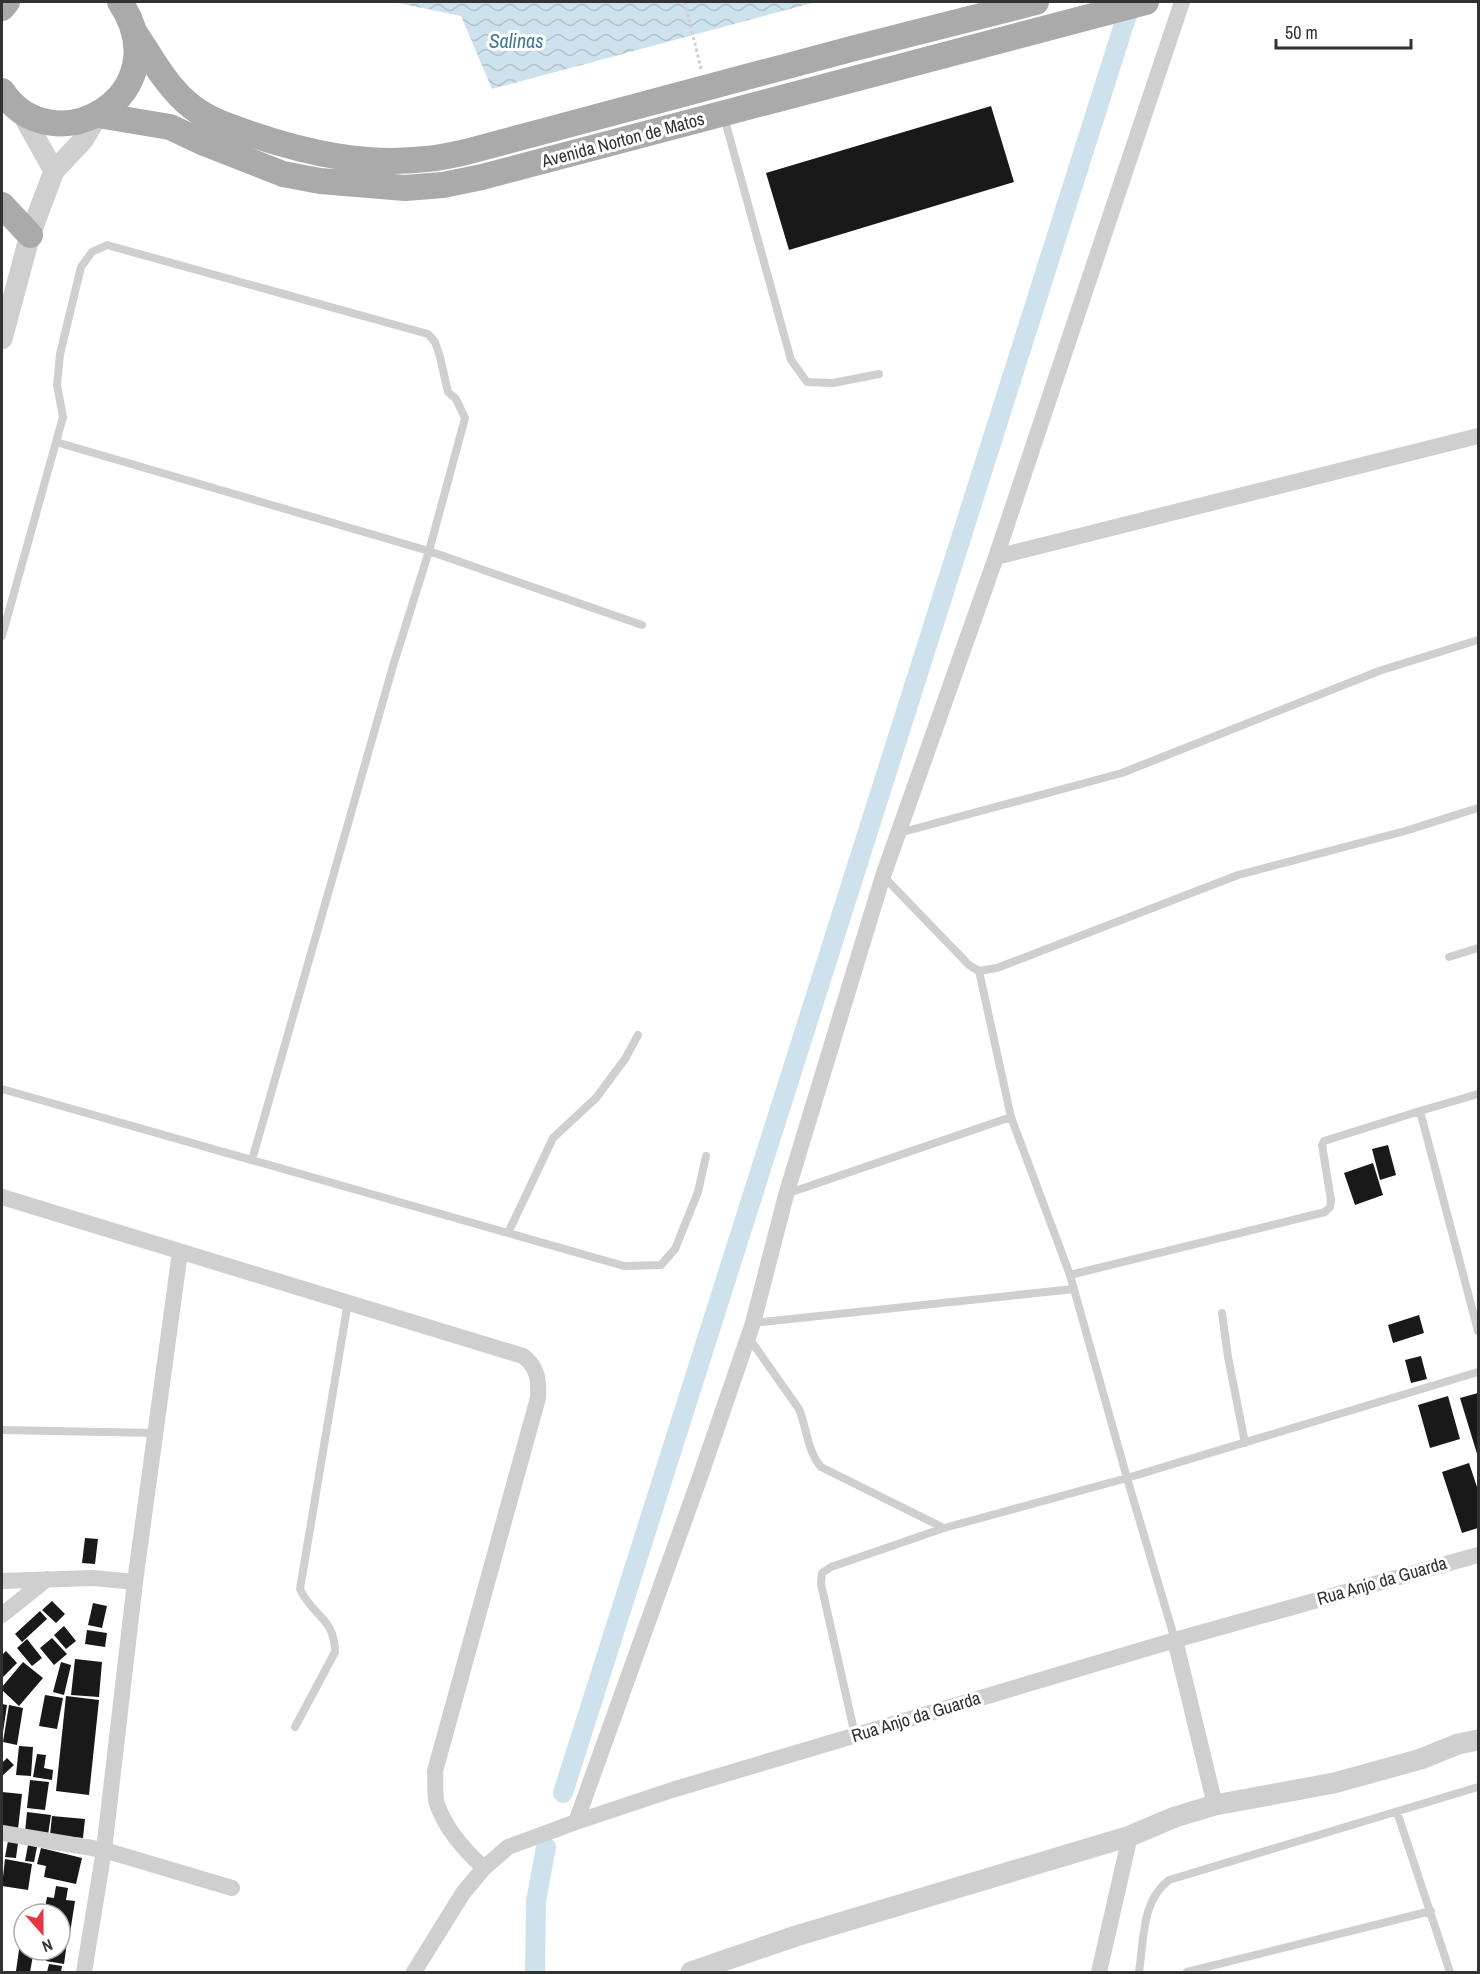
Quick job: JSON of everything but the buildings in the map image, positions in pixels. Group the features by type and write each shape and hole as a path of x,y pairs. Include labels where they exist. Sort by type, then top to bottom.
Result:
{"main road":[{"path":"2,8 7,2"},
{"path":"8,102 34,118 66,123 98,115 117,100 130,82 137,60 136,36 130,17 120,2"},
{"name":"Avenida Norton de Matos","path":"136,36 167,82 198,112 222,125 313,153 389,161 426,159 466,152 1036,2"},
{"name":"Avenida Norton de Matos","path":"98,115 170,127 204,143 284,174 320,181 405,188 442,185 482,177 1146,2"},
{"path":"2,205 30,235"}],"street":[{"path":"576,1822 751,1331 786,1195 882,876 996,557 1182,2"},
{"path":"8,102 54,171"},
{"path":"2,339 30,235 54,171 83,140 98,115"},
{"path":"996,557 1479,436"},
{"path":"2,1197 523,1356 530,1361 536,1371 539,1386 538,1398 435,1771 436,1802 451,1832 465,1851 484,1868"},
{"path":"84,1972 104,1850 135,1582 180,1252"},
{"name":"Rua Anjo da Guarda","path":"414,1972 463,1893 484,1868 508,1847 672,1790 1175,1640 1479,1555"},
{"path":"2,1581 93,1578 135,1582"},
{"path":"2,1616 47,1579"},
{"path":"1175,1640 1215,1805"},
{"path":"691,1972 795,1936 1130,1836 1174,1817 1215,1805 1334,1783 1421,1759 1458,1744 1479,1740"},
{"path":"2,1833 104,1850 232,1888"},
{"path":"1099,1972 1130,1836"}],"lane":[{"path":"723,114 791,360 807,382 833,383 879,375"},
{"path":"2,636 63,417 57,385 60,354 81,267 92,252 106,245 428,334 435,342 448,392 456,399 465,418 429,551 393,666 252,1160"},
{"path":"56,442 429,551 642,625"},
{"path":"897,833 1122,772 1379,671 1479,640"},
{"path":"882,876 969,965 979,971 1008,964 1238,875 1405,831 1479,808"},
{"path":"1449,957 1479,948"},
{"path":"979,971 1011,1117 1070,1275 1175,1640"},
{"path":"508,1233 554,1138 596,1098 625,1059 638,1035"},
{"path":"2,1089 624,1266 661,1265 675,1249 698,1192 706,1156"},
{"path":"1070,1275 1325,1212 1330,1207 1331,1200 1322,1145 1324,1141 1479,1094"},
{"path":"1420,1111 1479,1331"},
{"path":"786,1195 1011,1117"},
{"path":"944,1528 820,1467 813,1459 799,1409 751,1331 1074,1289"},
{"path":"296,1727 335,1652 335,1638 330,1626 305,1601 300,1589 348,1302"},
{"path":"1222,1314 1245,1443"},
{"path":"855,1735 821,1584 822,1573 831,1567 944,1528 1127,1478 1479,1372"},
{"path":"2,1430 155,1433"},
{"path":"1139,1972 1146,1919 1153,1897 1169,1880 1479,1787"},
{"path":"1397,1812 1450,1972"},
{"path":"1187,1972 1431,1911"}],"path":[{"path":"685,2 705,88"}],"water":[{"name":"Salinas","path":"393,2 816,2 492,89 461,16"}],"waterway":[{"path":"563,1793 1131,2"},
{"path":"535,1972 536,1901 546,1847"}]}
